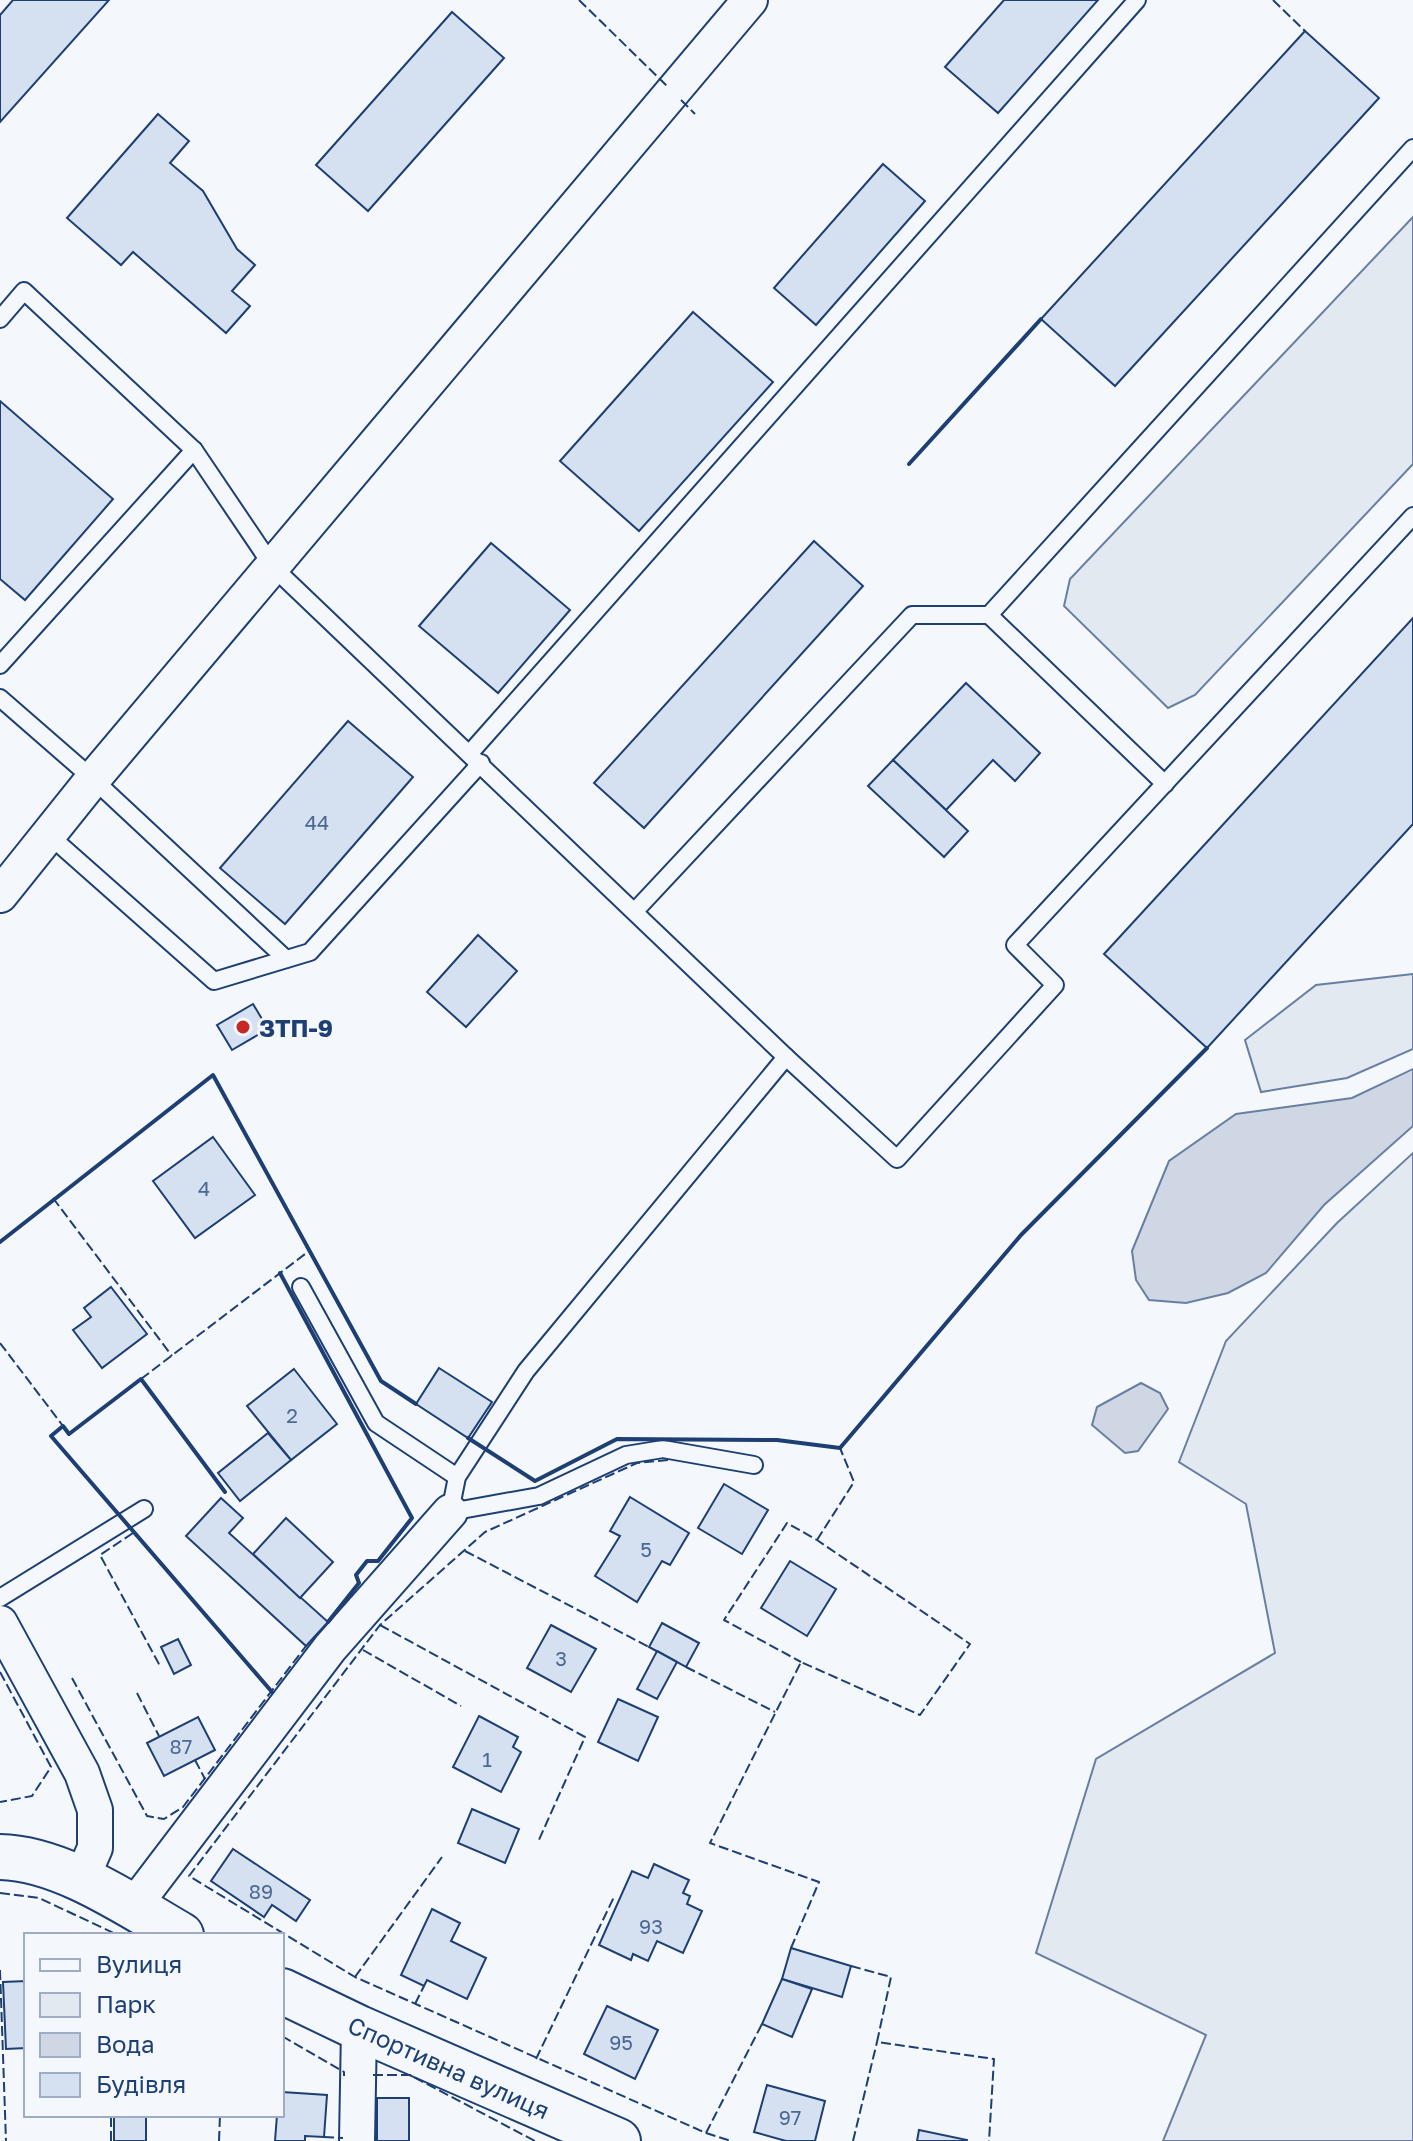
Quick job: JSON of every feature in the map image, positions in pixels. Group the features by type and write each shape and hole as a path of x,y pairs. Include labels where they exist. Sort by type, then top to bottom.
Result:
{"street":[{"path":"0,895 93,779 750,0"},
{"path":"133,1907 330,1648 450,1512"},
{"path":"0,1623 82,1773 95,1810 95,1848 81,1880"},
{"path":"0,1857 54,1868 178,1933"},
{"name":"Спортивна вулиця","path":"284,1992 618,2141"},
{"path":"357,2141 359,2028"}],"lane":[{"path":"49,835 214,981 310,952 1137,0"},
{"path":"989,615 1413,148"},
{"path":"0,319 24,291 194,450 273,567 897,1159 1055,985 1015,945 1413,516"},
{"path":"0,665 194,450"},
{"path":"635,911 912,615 989,615 1165,784"},
{"path":"0,698 93,779 286,959"},
{"path":"754,1465 663,1449 626,1455 539,1496 450,1512 457,1477 526,1371 786,1057"},
{"path":"301,1287 376,1423 457,1477"},
{"path":"0,1598 144,1509"}],"green space":[{"path":"1413,217 1413,464 1195,695 1168,708 1064,606 1070,579"},
{"path":"1413,974 1413,1049 1347,1078 1261,1092 1245,1040 1316,985"},
{"path":"1413,1153 1413,2141 1163,2141 1206,2035 1036,1953 1096,1759 1275,1653 1246,1504 1179,1462 1226,1341 1337,1223"}],"water":[{"path":"1413,1069 1413,1126 1324,1205 1266,1273 1228,1293 1186,1303 1149,1300 1136,1280 1132,1251 1169,1161 1236,1114 1352,1098"},
{"path":"1141,1383 1160,1393 1168,1409 1138,1451 1125,1453 1092,1425 1097,1407"}],"building":[{"path":"13,0 109,0 0,122 0,15"},
{"path":"1004,0 1098,0 998,113 945,67"},
{"path":"452,12 504,58 368,211 316,165"},
{"path":"1305,31 1379,98 1115,386 1041,319"},
{"path":"158,114 189,141 170,163 203,191 237,249 255,265 232,291 250,306 226,333 133,252 121,265 67,218"},
{"path":"883,164 925,201 816,325 774,288"},
{"path":"693,312 773,382 639,531 560,461"},
{"path":"0,401 113,499 25,600 0,579"},
{"path":"814,541 863,586 644,828 594,783"},
{"path":"491,543 570,610 498,693 419,626"},
{"path":"1413,618 1413,824 1207,1048 1104,954"},
{"path":"966,683 1040,753 1015,781 993,760 946,810 893,760"},
{"path":"348,721 413,777 285,924 220,868"},
{"path":"893,760 968,831 944,857 868,786"},
{"path":"478,935 517,971 466,1027 427,992"},
{"name":"ЗТП-9","path":"253,1004 268,1029 232,1050 217,1025"},
{"path":"213,1137 255,1195 195,1238 153,1181"},
{"path":"111,1287 147,1334 102,1368 73,1330 91,1317 84,1308"},
{"path":"439,1368 492,1402 468,1438 416,1404"},
{"path":"294,1369 337,1424 291,1460 247,1406"},
{"path":"268,1433 291,1460 240,1501 218,1473"},
{"path":"724,1484 768,1510 742,1554 698,1528"},
{"path":"630,1497 689,1533 670,1565 662,1561 637,1602 595,1576 620,1536 610,1531"},
{"path":"221,1498 243,1518 229,1533 328,1622 306,1646 186,1536"},
{"path":"286,1518 333,1562 300,1598 253,1554"},
{"path":"790,1561 836,1589 807,1636 761,1608"},
{"path":"662,1623 699,1643 686,1667 649,1647"},
{"path":"551,1625 596,1649 571,1692 527,1668"},
{"path":"178,1639 191,1665 174,1674 161,1647"},
{"path":"657,1651 677,1662 657,1699 637,1689"},
{"path":"618,1699 658,1717 638,1761 598,1742"},
{"path":"479,1716 518,1737 513,1747 521,1752 501,1792 453,1767"},
{"path":"198,1717 215,1750 164,1776 147,1743"},
{"path":"472,1809 519,1829 505,1863 458,1843"},
{"path":"233,1849 310,1900 296,1921 272,1905 264,1917 211,1881"},
{"path":"654,1864 689,1880 683,1893 690,1896 687,1904 702,1911 683,1953 657,1941 648,1961 633,1954 631,1960 599,1945 632,1871 648,1878"},
{"path":"432,1909 460,1923 451,1941 486,1958 467,1999 427,1980 424,1986 401,1975"},
{"path":"791,1948 851,1966 842,1997 782,1979"},
{"path":"782,1979 812,1989 792,2037 762,2024"},
{"path":"24,1981 24,2048 6,2049 3,1982"},
{"path":"607,2006 658,2030 635,2079 584,2054"},
{"path":"767,2085 825,2101 815,2141 786,2141 754,2132"},
{"path":"284,2092 327,2095 324,2137 305,2136 305,2141 275,2141 277,2117 284,2117"},
{"path":"377,2098 409,2098 409,2141 377,2141"},
{"path":"114,2117 146,2117 146,2141 114,2141"},
{"path":"919,2130 967,2140 967,2141 917,2141"}],"fence":[{"path":"579,0 667,86"},
{"path":"1273,0 1305,31"},
{"path":"681,100 695,114"},
{"path":"53,1198 172,1356"},
{"path":"141,1379 309,1251"},
{"path":"0,1343 63,1426"},
{"path":"817,1540 854,1482 840,1448"},
{"path":"283,1933 189,1876 380,1625 485,1532 637,1463 668,1460"},
{"path":"791,1948 819,1882 710,1843 801,1662 920,1715 970,1644 787,1523 724,1620 801,1662"},
{"path":"133,1533 100,1555 160,1666"},
{"path":"465,1551 649,1647"},
{"path":"380,1625 585,1737 538,1842"},
{"path":"72,1678 147,1816 164,1819 183,1807 306,1646"},
{"path":"363,1650 461,1706"},
{"path":"686,1667 775,1712"},
{"path":"0,1672 51,1767 32,1796 0,1802"},
{"path":"137,1693 159,1736"},
{"path":"195,1760 205,1779"},
{"path":"355,1977 442,1857"},
{"path":"0,1893 39,1898 114,1933"},
{"path":"536,2059 614,1897"},
{"path":"284,1934 355,1977 706,2133 731,2141"},
{"path":"851,1966 891,1977 877,2042 994,2059 989,2141"},
{"path":"0,1970 6,2141"},
{"path":"415,2004 424,1986"},
{"path":"706,2133 762,2024"},
{"path":"284,2037 344,2072 344,2076"},
{"path":"853,2141 877,2042"},
{"path":"373,2075 410,2075 535,2141"},
{"path":"111,2117 111,2141"},
{"path":"219,2141 220,2117"},
{"path":"324,2137 343,2138"}],"wall":[{"path":"909,464 1041,319"},
{"path":"468,1438 535,1481 617,1439 777,1440 840,1448 1021,1235 1207,1048"},
{"path":"0,1242 213,1075 381,1381 416,1404"},
{"path":"280,1273 412,1518 378,1561 367,1561 356,1575 359,1583 328,1622"},
{"path":"225,1492 141,1379 69,1434 63,1426 51,1436 272,1692"}],"place":[{"name":"ЗТП-9","path":"243,1027"}]}
